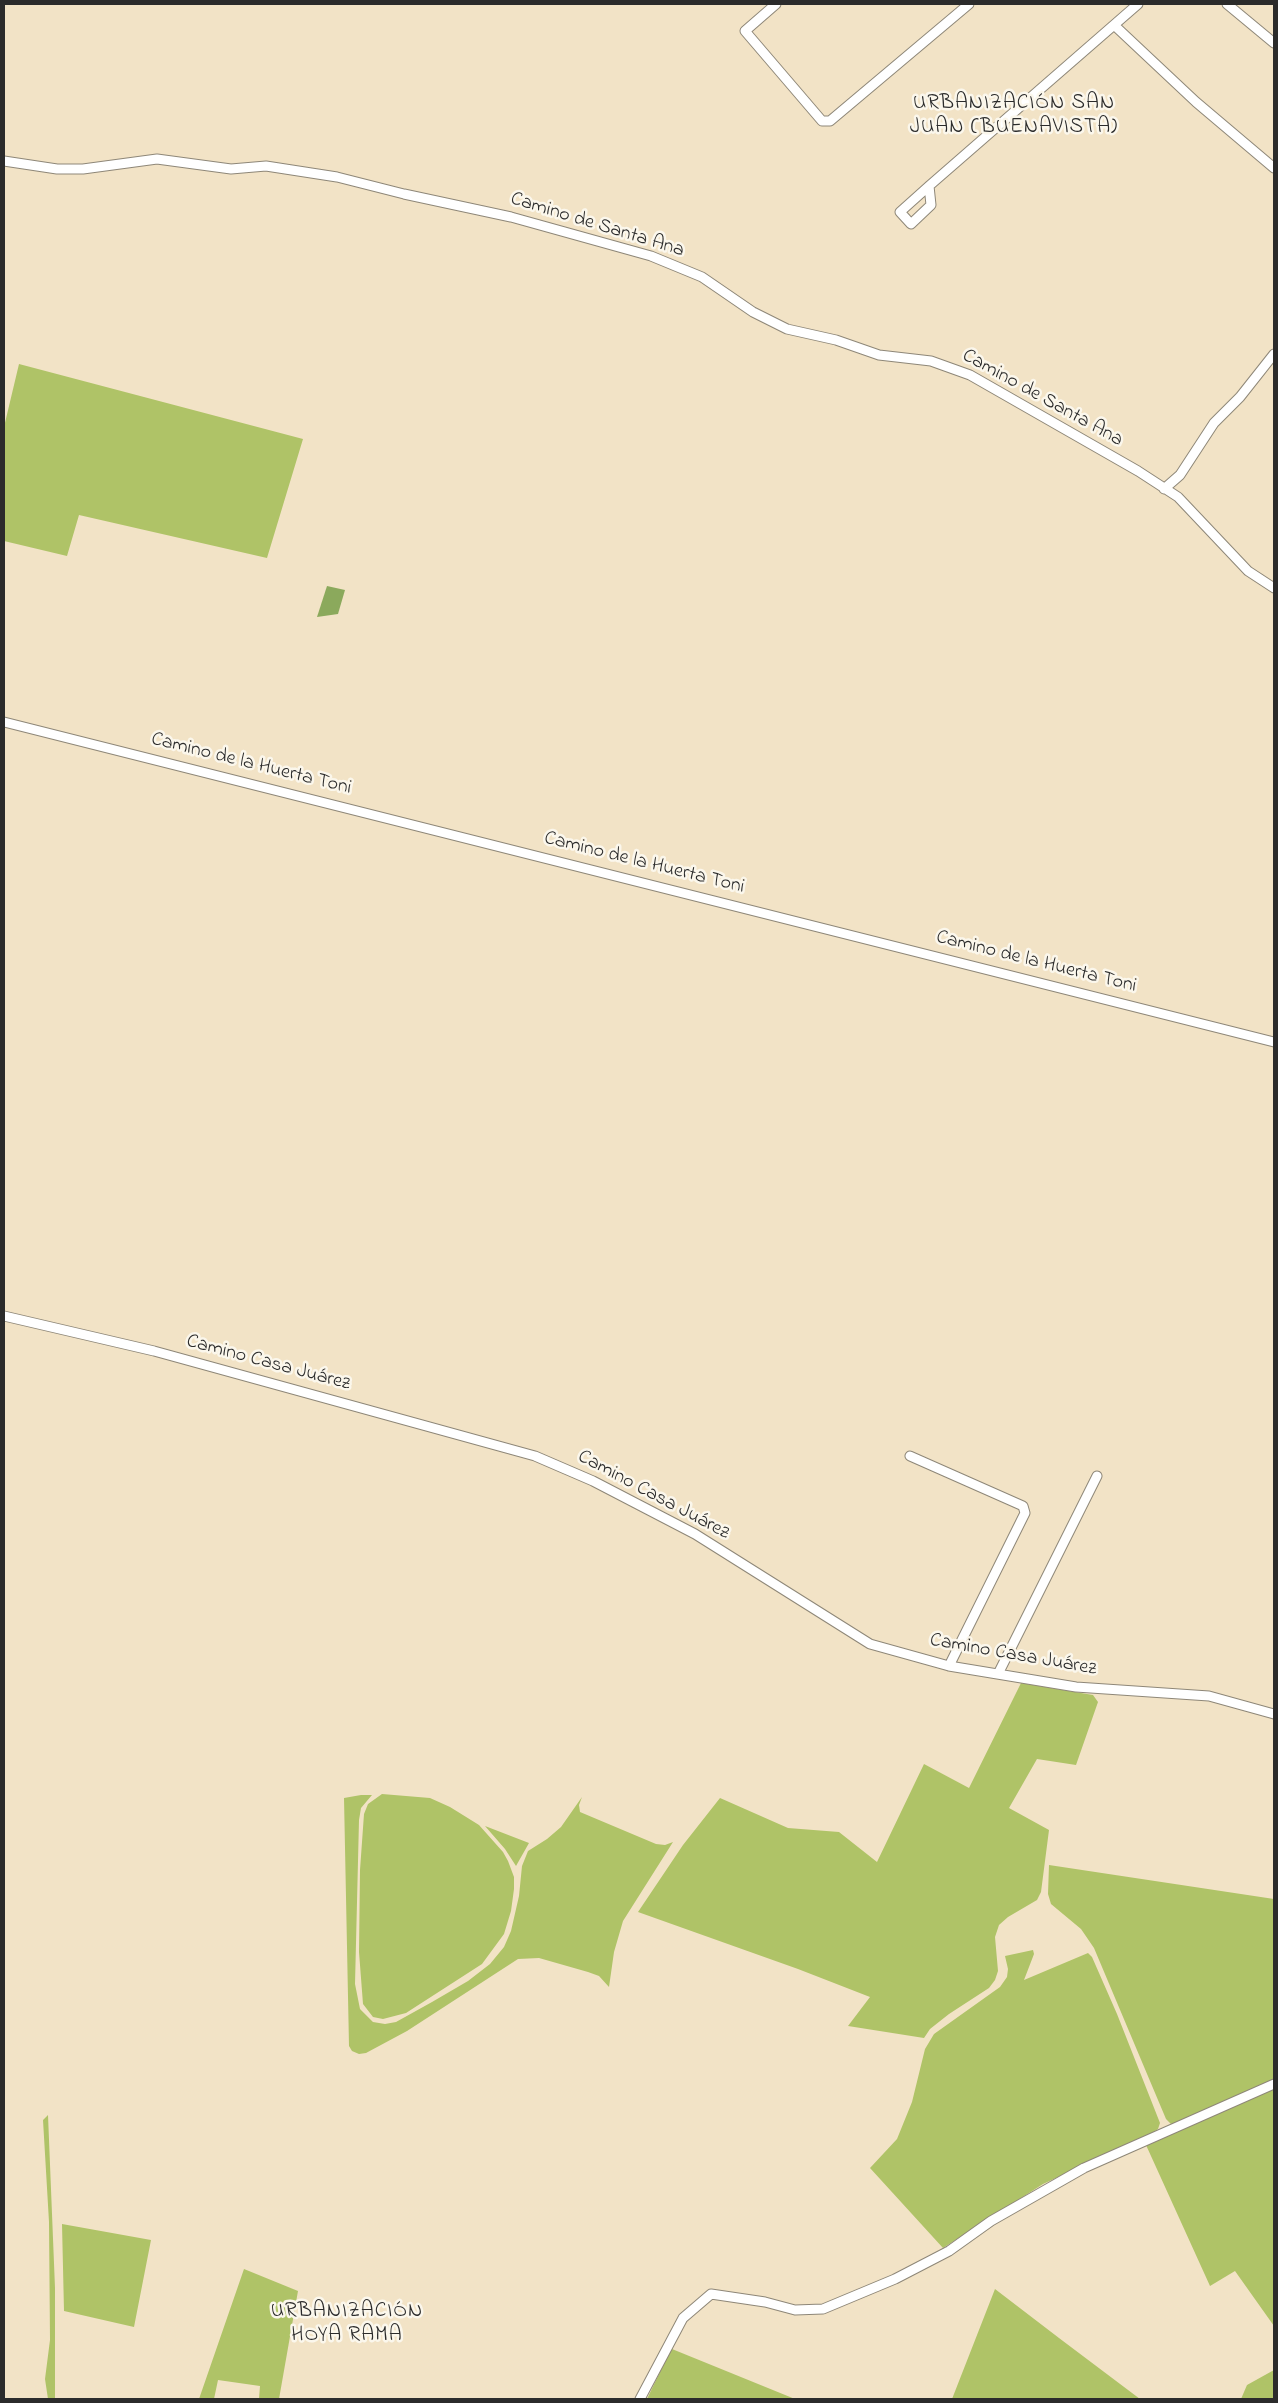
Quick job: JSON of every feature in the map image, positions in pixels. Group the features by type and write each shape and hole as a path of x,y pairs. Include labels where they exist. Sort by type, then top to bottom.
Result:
{"street":[{"path":"776,4 745,31 822,121 830,121 969,4"},
{"path":"929,186 1138,4"},
{"path":"1227,4 1274,43"},
{"path":"1114,25 1196,102 1274,168"},
{"name":"Camino de Santa Ana","path":"4,162 57,169 83,169 158,159 231,169 266,166 338,177 404,194 511,216 651,256 702,277 753,312 787,329 836,340 879,355 931,361 970,375 1138,471 1164,488 1178,498 1248,571 1274,588"},
{"path":"1164,488 1180,475 1214,422 1240,396 1274,354"},
{"name":"Camino de la Huerta Toni","path":"4,722 1274,1042"},
{"name":"Camino Casa Juárez","path":"4,1316 154,1351 535,1456 593,1482 695,1534 870,1644 949,1666 1076,1687 1209,1696 1274,1714"},
{"path":"910,1456 1023,1506 1025,1513 949,1666"},
{"path":"998,1674 1097,1476"},
{"path":"640,2399 683,2318 711,2294 765,2302 795,2310 823,2309 895,2279 949,2251 990,2221 1084,2168 1274,2084"}],"green space":[{"path":"19,364 303,439 267,558 79,515 67,556 4,541 4,427"},
{"path":"327,586 345,590 338,614 317,617"},
{"path":"1021,1683 1093,1695 1098,1702 1076,1765 1037,1759 1009,1808 1049,1830 1041,1892 1037,1900 1008,1917 999,1925 995,1937 998,1971 995,1980 989,1988 949,2014 930,2029 924,2038 848,2026 870,1997 798,1969 638,1912 683,1845 720,1798 788,1828 839,1832 877,1862 924,1764 969,1788"},
{"path":"382,1794 430,1798 450,1807 479,1825 503,1852 514,1877 511,1911 504,1934 482,1964 406,2013 383,2019 373,2017 363,2004 359,1952 360,1870 364,1814 368,1804"},
{"path":"372,1795 361,1808 359,1820 355,1984 360,2009 373,2022 385,2024 396,2022 432,2002 468,1981 490,1964 504,1947 511,1931 519,1896 522,1866 528,1851 561,1827 582,1797 579,1805 580,1812 656,1844 665,1845 673,1842 623,1921 614,1952 609,1987 599,1976 588,1972 539,1958 518,1959 407,2031 366,2053 359,2054 352,2051 349,2046 344,1798"},
{"path":"485,1826 529,1843 516,1866 505,1849"},
{"path":"1049,1865 1274,1899 1274,2080 1178,2123 1171,2124 1166,2119 1094,1948 1081,1929 1051,1904 1048,1894"},
{"path":"1033,1950 1034,1954 1024,1980 1088,1953 1092,1957 1117,2014 1160,2123 1158,2129 1151,2134 1043,2184 943,2248 870,2168 897,2139 912,2102 925,2049 934,2034 1000,1987 1007,1977 1008,1969 1005,1956"},
{"path":"1274,2087 1274,2326 1235,2271 1210,2286 1146,2145"},
{"path":"48,2115 55,2288 55,2399 48,2399 45,2379 50,2340 49,2222 43,2120"},
{"path":"62,2224 151,2240 134,2327 64,2311"},
{"path":"244,2269 298,2291 279,2399 259,2399 260,2386 218,2380 214,2399 199,2399"},
{"path":"995,2289 1059,2338 1140,2399 952,2399"},
{"path":"672,2349 795,2399 647,2399"},
{"path":"1274,2370 1274,2399 1241,2399 1247,2385"}],"district":[{"name":"URBANIZACIÓN SAN JUAN (BUENAVISTA)","path":"1014,117"},
{"name":"URBANIZACIÓN HOYA RAMA","path":"347,2325"}]}
